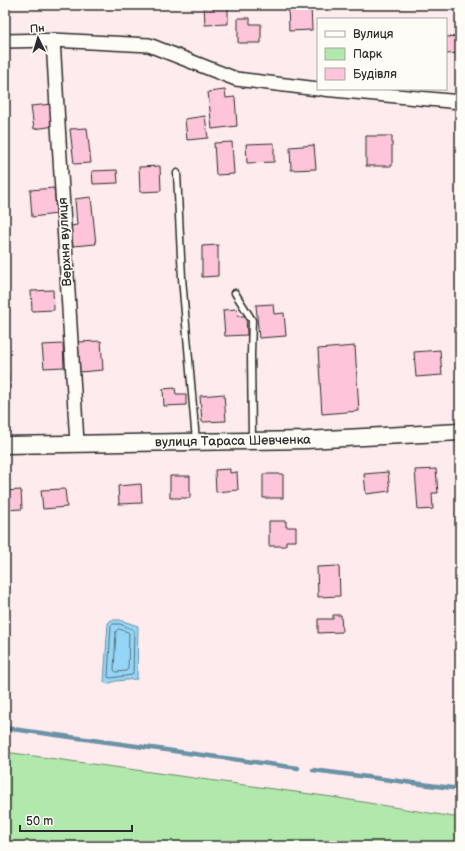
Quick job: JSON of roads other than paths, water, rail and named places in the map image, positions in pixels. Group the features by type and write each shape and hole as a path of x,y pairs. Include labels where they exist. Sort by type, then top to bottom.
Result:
{"street":[{"path":"5,41 53,40 149,45 236,79 317,89"},
{"name":"Верхня вулиця","path":"53,40 77,443"},
{"path":"333,90 460,102"},
{"name":"вулиця Тараса Шевченка","path":"5,445 306,440 460,432"}],"lane":[{"path":"177,173 182,278 196,442"},
{"path":"235,293 252,320 252,441"}],"water":[{"path":"111,620 120,620 138,626 137,679 116,681 107,684 104,682 108,623"}],"waterway":[{"path":"5,728 298,768"},
{"path":"313,770 460,789"}]}
